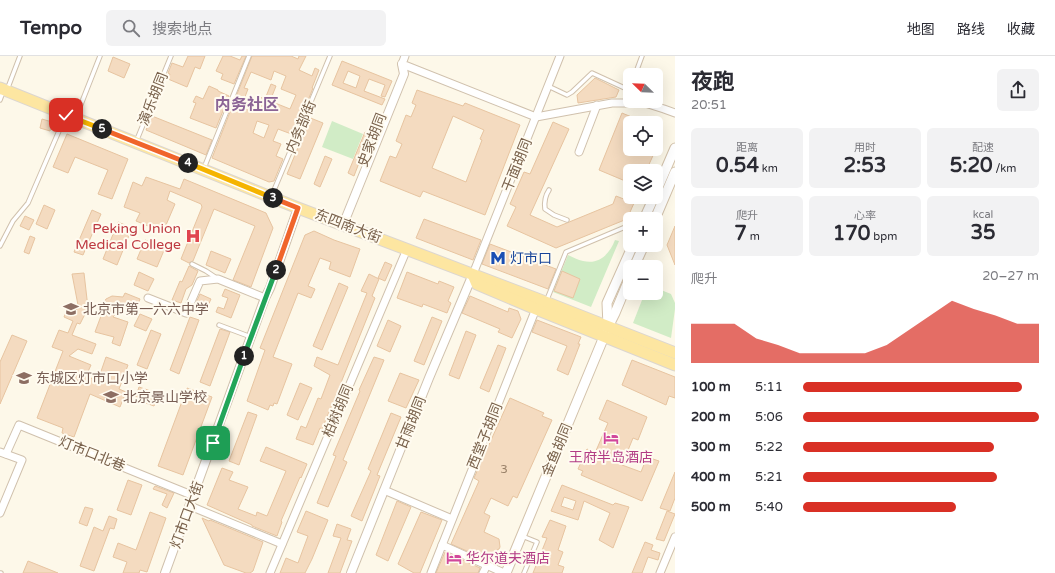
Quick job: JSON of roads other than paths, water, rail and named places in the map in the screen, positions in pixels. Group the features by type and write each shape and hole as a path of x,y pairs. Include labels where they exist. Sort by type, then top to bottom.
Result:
{"main road":[{"name":"东四南大街","path":"3,92 71,116 298,208 473,274 606,331 675,365"},
{"path":"663,176 675,148"},
{"path":"658,212 675,172"},
{"path":"630,252 607,303 606,331 675,353"},
{"name":"金鱼胡同","path":"505,573 623,294"}],"street":[{"name":"干面胡同","path":"473,274 560,56"},
{"path":"341,224 404,74 403,60 536,117 612,103 623,102"},
{"path":"579,152 597,106"},
{"path":"662,108 675,113"},
{"name":"灯市口大街","path":"165,573 298,208"},
{"name":"柏树胡同","path":"270,573 407,249"},
{"name":"甘雨胡同","path":"351,573 429,378 473,274"},
{"path":"148,298 186,313 200,281 218,279 265,298"},
{"name":"西堂子胡同","path":"431,573 540,304"},
{"name":"灯市口北巷","path":"3,453 19,425 194,496"},
{"path":"0,513 22,460 3,453"},
{"path":"384,490 452,519"},
{"path":"190,506 282,544"},
{"path":"660,573 675,537"},
{"path":"442,545 505,573"},
{"path":"483,573 487,565"}],"lane":[{"path":"3,92 20,56"},
{"path":"0,246 13,221 28,203 100,56"},
{"name":"演乐胡同","path":"136,142 171,56"},
{"path":"204,170 249,56"},
{"name":"内务部街","path":"272,197 330,56"},
{"path":"638,68 642,56"},
{"path":"548,86 567,95 592,73 623,86"},
{"path":"549,190 544,202 545,209 554,215 567,220"},
{"path":"540,304 566,252 623,228"},
{"path":"192,264 218,279"},
{"path":"218,325 251,337"},
{"path":"521,536 537,542 524,573"}],"place":[{"name":"Peking Union Medical College","path":"193,236"},
{"name":"灯市口","path":"498,258"},
{"name":"北京市第一六六中学","path":"71,309"},
{"name":"东城区灯市口小学","path":"24,378"},
{"name":"北京景山学校","path":"111,397"},
{"name":"王府半岛酒店","path":"611,438"},
{"name":"华尔道夫酒店","path":"454,558"}],"district":[{"name":"内务社区","path":"247,105"}]}
